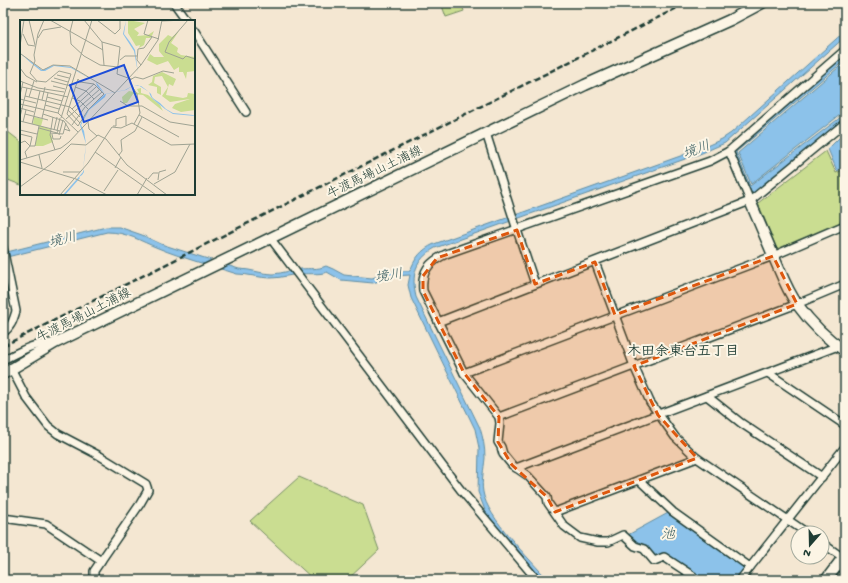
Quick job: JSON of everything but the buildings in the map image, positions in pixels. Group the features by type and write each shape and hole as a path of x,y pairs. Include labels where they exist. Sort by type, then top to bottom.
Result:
{"main road":[{"name":"牛渡馬場山土浦線","path":"7,372 55,343 585,85 730,20 762,3"},
{"path":"750,201 787,288 796,304 813,323 841,349"},
{"path":"826,580 844,557"}],"street":[{"path":"174,3 186,20"},
{"path":"195,33 246,112"},
{"path":"696,580 693,576 664,557 654,561 644,549 635,546 623,535 608,542 598,542 580,538 564,526 548,503 547,497 528,476 512,465 503,454 498,442 500,423 499,417 464,373 423,291 423,276 430,263 446,254 710,161 729,151 845,50"},
{"path":"438,322 750,201 845,123"},
{"path":"486,133 516,230 535,284"},
{"path":"729,151 750,201"},
{"path":"464,373 773,256 845,225"},
{"path":"271,239 460,489 537,580"},
{"path":"3,248 16,312 13,322 3,333"},
{"path":"595,262 634,366 650,402 658,415 675,437 697,458 795,525"},
{"path":"499,417 845,284"},
{"path":"3,360 28,347 46,343 55,343"},
{"path":"516,468 768,373 841,349"},
{"path":"7,372 48,426 58,434 100,456 146,484 148,490 94,571 94,580"},
{"path":"768,373 845,425"},
{"path":"708,396 740,423 822,477"},
{"path":"740,580 845,447"},
{"path":"555,512 697,458"},
{"path":"639,480 673,512 750,568"},
{"path":"3,518 46,524 102,561"},
{"path":"830,548 844,557"}],"highlighted area":[{"path":"517,230 535,284 595,262 615,315 773,256 797,304 634,366 658,415 697,458 555,512 547,497 512,465 498,442 499,417 464,373 423,291 423,276 437,258"}],"green space":[{"path":"441,3 461,3 464,11 446,17"},
{"path":"3,128 20,141 20,185 8,180 3,173"},
{"path":"826,151 836,173 845,169 845,220 777,249 758,203"},
{"path":"299,477 363,505 379,550 347,580 314,580 250,521"}],"water":[{"name":"境川","path":"845,31 845,37 725,143 702,153 435,248 419,263 416,269 414,282 416,297 480,428 485,454 482,488 486,502 492,514 510,538 548,580 541,580 486,513 478,492 479,448 475,429 411,298 408,285 410,275 394,276 373,283 341,280 327,272 271,278 237,274 177,255 133,237 114,232 107,232 3,258 3,253 106,227 119,227 142,235 161,244 239,269 264,273 273,274 326,266 344,275 372,278 393,271 410,271 419,255 425,249 434,244 700,149 722,139 731,133"},
{"path":"845,52 845,60 736,152 750,186 845,114 845,120 751,198 732,152"},
{"path":"845,62 845,111 751,184 738,153"},
{"path":"845,132 845,167 837,171 828,149"},
{"name":"池","path":"670,512 747,568 738,580 698,580 665,555 655,558 626,536"}],"railway":[{"path":"3,346 687,3"}],"district":[{"name":"木田余東台五丁目","path":"683,352"}]}
